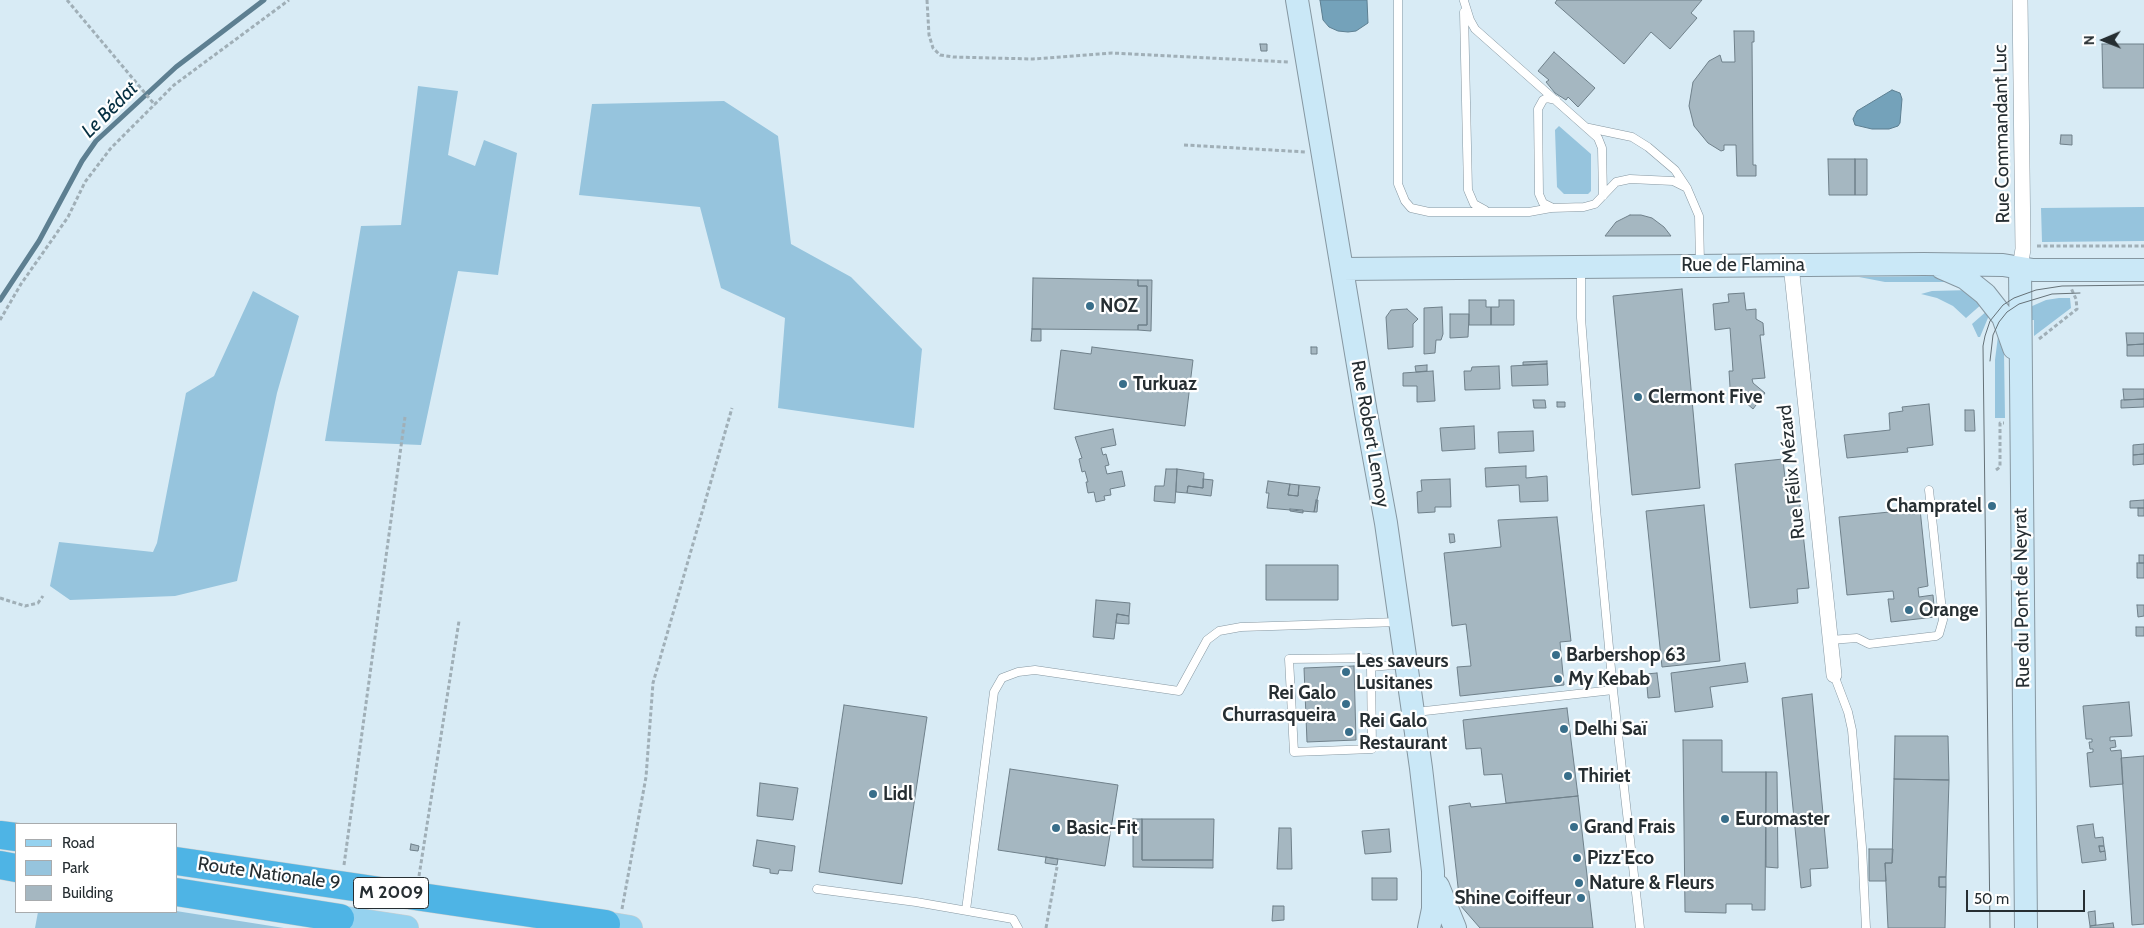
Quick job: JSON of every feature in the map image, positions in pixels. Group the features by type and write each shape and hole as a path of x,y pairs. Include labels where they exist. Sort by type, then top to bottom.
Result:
{"highway":[{"path":"0,835 15,837"},
{"name":"Route Nationale 9","path":"178,861 618,926"},
{"path":"0,865 15,868"},
{"name":"M 2009","path":"178,892 340,918"}],"main road":[{"name":"M 2009","path":"340,918 406,928"}],"street":[{"name":"Rue Robert Lemoy","path":"1297,0 1386,523 1433,871 1433,909 1429,928"},
{"name":"Rue Commandant Luc","path":"2020,0 2021,259"},
{"name":"Rue de Flamina","path":"1342,269 1791,264 2003,265 2021,259 2033,270 2144,270"},
{"name":"Rue du Pont de Neyrat","path":"2021,259 2020,366 2026,928"},
{"name":"Rue Félix Mézard","path":"1791,264 1834,674"},
{"path":"1924,264 1943,268 1966,278 1985,294 2003,317 2020,366"},
{"name":"Rue Robert Lemoy","path":"1433,871 1445,907 1455,928"}],"lane":[{"path":"1398,0 1398,184 1401,194 1411,208 1419,211 1529,212 1551,208 1590,206 1595,204 1616,182 1630,178 1673,181 1687,188"},
{"path":"1464,0 1468,190 1474,204 1489,212"},
{"path":"1464,0 1475,29 1589,128 1601,142 1603,196"},
{"path":"1551,208 1543,203 1539,194 1538,108 1542,100 1551,98 1558,101"},
{"path":"1589,128 1632,137 1640,141 1675,170 1687,188 1699,216 1700,265"},
{"path":"1582,266 1581,318 1585,383 1612,690 1640,928"},
{"path":"1830,640 1857,638 1869,644 1936,636 1939,634 1943,620 1929,490"},
{"path":"966,910 994,692 1002,678 1018,672 1035,670 1179,691 1207,640 1219,631 1241,627 1400,622"},
{"path":"1368,658 1371,667 1372,749 1294,752 1289,659 1368,658"},
{"path":"1371,667 1406,664"},
{"path":"1834,674 1848,712 1852,730 1862,847 1866,928"},
{"path":"1412,712 1612,690"},
{"path":"817,889 966,910 1013,919 1018,928"}],"path":[{"path":"67,0 155,104"},
{"path":"0,320 21,284 68,216 85,182 122,135 174,85 289,0"},
{"path":"927,0 929,35 933,48 940,55 952,57 1033,59 1112,53 1286,62 1306,61"},
{"path":"1184,145 1322,152"},
{"path":"2021,259 2036,246 2144,246"},
{"path":"2039,348 2039,338 2077,309 2076,299 2070,286 2070,270"},
{"path":"618,926 646,777 653,682 732,408"},
{"path":"341,885 405,417"},
{"path":"1996,470 2000,466 2000,423 2005,423"},
{"path":"0,598 26,606 38,603 43,596"},
{"path":"415,896 459,621"},
{"path":"1046,928 1057,867"}],"green space":[{"path":"418,86 458,91 448,155 475,166 484,140 517,153 498,275 458,271 421,445 325,441 361,226 401,225"},
{"path":"724,101 778,136 791,244 851,277 922,349 914,428 778,408 785,318 721,288 700,207 579,195 592,104"},
{"path":"1559,126 1591,154 1591,191 1588,194 1564,194 1557,187 1555,130"},
{"path":"2144,207 2144,241 2042,242 2041,208"},
{"path":"1933,276 1951,280 1951,282 1885,282 1859,277"},
{"path":"1971,290 1983,303 1966,318 1953,306 1937,298 1921,294 1932,291"},
{"path":"253,291 299,316 277,393 237,581 175,596 70,600 50,586 59,542 153,552 157,543 186,393 214,376"},
{"path":"2070,298 2071,308 2034,336 2034,320 2032,320 2030,307 2046,300"},
{"path":"1988,310 1990,313 1980,337 1978,337 1972,324"},
{"path":"1998,336 2004,352 2005,418 1995,418 1995,360"},
{"path":"178,911 284,928 35,928 38,913 178,913"}],"shaded area":[{"path":"1320,0 1367,0 1368,23 1356,31 1348,32 1338,31 1329,27 1323,20"},
{"path":"1892,90 1900,93 1902,99 1900,123 1898,126 1889,129 1872,129 1855,125 1853,119 1857,111"}],"building":[{"path":"1557,0 1702,0 1691,13 1697,18 1670,49 1651,32 1624,64 1555,3"},
{"path":"1734,31 1754,31 1754,42 1752,42 1753,165 1756,165 1756,176 1737,176 1736,145 1724,145 1724,150 1721,151 1708,143 1694,126 1689,106 1693,82 1709,61 1720,55 1722,62 1735,62"},
{"path":"1260,44 1267,44 1267,51 1261,51"},
{"path":"2102,44 2144,44 2144,88 2103,88"},
{"path":"1554,52 1595,88 1578,107 1568,97 1566,100 1555,93 1546,82 1549,80 1538,71"},
{"path":"2061,135 2072,135 2072,145 2060,144"},
{"path":"1828,159 1855,159 1855,195 1829,195"},
{"path":"1855,159 1867,159 1867,195 1855,195"},
{"path":"1630,215 1652,218 1664,227 1671,236 1605,236 1616,222"},
{"name":"NOZ","path":"1033,278 1138,280 1138,286 1147,286 1147,325 1138,325 1138,330 1032,329"},
{"path":"1138,280 1152,280 1151,331 1138,330 1138,325 1147,325 1147,286 1138,286"},
{"path":"1682,289 1700,488 1632,495 1613,296"},
{"path":"1744,293 1746,310 1756,309 1756,319 1763,323 1764,335 1760,335 1765,378 1752,379 1753,383 1765,393 1753,409 1737,395 1741,390 1736,387 1730,387 1729,371 1733,371 1730,328 1715,330 1713,304 1729,302 1728,294"},
{"path":"1469,300 1486,300 1486,307 1491,307 1491,325 1469,325"},
{"path":"1499,300 1514,300 1514,325 1491,325 1491,307 1499,307"},
{"path":"1442,307 1443,334 1441,340 1436,340 1435,353 1424,354 1424,308"},
{"path":"1407,309 1418,319 1413,324 1413,347 1388,349 1386,317 1391,310"},
{"path":"1450,314 1469,314 1468,337 1450,338"},
{"path":"1032,329 1041,329 1041,341 1031,341"},
{"path":"2126,333 2144,333 2144,344 2127,345"},
{"path":"2144,344 2144,356 2127,356 2127,345"},
{"name":"Turkuaz","path":"1092,347 1193,360 1185,426 1054,409 1061,350 1091,354"},
{"path":"1311,347 1317,347 1317,354 1311,354"},
{"path":"1547,361 1547,364 1523,365 1523,362"},
{"path":"1547,364 1548,385 1512,386 1511,366"},
{"path":"1427,365 1427,371 1416,372 1415,366"},
{"path":"1499,366 1500,389 1465,390 1464,371 1471,371 1472,367"},
{"path":"1433,371 1435,401 1417,402 1417,386 1403,386 1403,373"},
{"path":"2123,389 2144,389 2144,399 2124,400"},
{"path":"2144,399 2144,407 2121,408 2121,400"},
{"path":"1533,400 1545,400 1546,408 1534,408"},
{"path":"1557,402 1565,402 1565,407 1557,407"},
{"path":"1929,404 1933,445 1907,448 1908,452 1847,458 1844,435 1890,430 1889,413 1903,411 1902,407"},
{"path":"1965,410 1974,410 1975,431 1965,431"},
{"path":"1474,426 1475,449 1442,451 1440,428"},
{"path":"1113,429 1116,445 1101,448 1103,455 1106,454 1109,465 1105,466 1107,474 1122,471 1125,486 1110,489 1111,495 1104,496 1105,500 1096,502 1094,492 1088,493 1086,482 1088,482 1085,471 1082,472 1079,459 1082,458 1075,437"},
{"path":"1533,431 1534,451 1499,453 1498,432"},
{"path":"2144,444 2144,454 2133,455 2133,445"},
{"path":"2144,454 2144,464 2133,465 2133,455"},
{"path":"1783,459 1786,488 1798,487 1809,588 1797,589 1798,603 1750,608 1735,464"},
{"path":"1526,466 1526,478 1547,476 1548,501 1520,502 1519,485 1486,487 1485,468"},
{"path":"1166,469 1177,469 1175,503 1154,501 1155,486 1164,486"},
{"path":"1177,469 1204,473 1203,488 1188,486 1187,493 1176,492"},
{"path":"1203,479 1213,480 1211,496 1187,493 1188,486 1203,488"},
{"path":"1450,479 1451,507 1435,507 1435,512 1418,513 1417,492 1422,491 1421,480"},
{"path":"1268,481 1290,484 1288,495 1298,496 1299,485 1320,487 1314,512 1267,508 1269,493 1266,493"},
{"path":"1290,484 1299,485 1298,496 1288,495"},
{"path":"1316,500 1318,500 1317,512 1314,512"},
{"path":"2144,500 2144,508 2130,508 2130,501"},
{"path":"1704,505 1720,661 1662,667 1646,511"},
{"path":"2138,508 2144,508 2144,516 2138,516"},
{"path":"1290,509 1303,510 1303,513 1290,511"},
{"path":"1920,509 1928,586 1918,588 1919,597 1933,595 1935,617 1891,622 1888,599 1894,599 1893,591 1847,595 1839,517"},
{"path":"1557,517 1571,641 1560,642 1564,685 1460,696 1457,667 1471,666 1466,624 1452,626 1444,553 1501,547 1498,520"},
{"path":"1449,534 1454,534 1455,542 1450,543"},
{"path":"2139,555 2144,555 2144,563 2139,563"},
{"path":"2137,563 2144,563 2144,578 2137,578"},
{"path":"1266,565 1338,565 1338,600 1266,600"},
{"path":"1096,600 1130,603 1129,616 1117,614 1114,639 1093,637"},
{"path":"2137,605 2144,605 2144,616 2138,617"},
{"path":"1117,614 1129,616 1129,624 1116,623"},
{"path":"2136,627 2144,627 2144,636 2136,636"},
{"path":"1745,663 1748,682 1710,687 1713,707 1675,712 1671,673"},
{"path":"1354,666 1356,740 1307,742 1304,668"},
{"path":"1657,673 1660,697 1648,698 1646,674"},
{"path":"1812,694 1828,868 1810,869 1811,886 1801,888 1782,698"},
{"path":"2129,702 2132,736 2110,737 2110,741 2115,740 2116,747 2110,748 2111,751 2121,750 2123,784 2090,787 2087,753 2093,752 2093,749 2090,749 2089,742 2092,742 2092,739 2086,739 2083,706"},
{"name":"Lidl","path":"844,705 927,717 902,884 819,872"},
{"path":"1567,708 1578,796 1506,803 1502,774 1484,775 1481,748 1466,749 1463,720"},
{"path":"1895,736 1948,736 1949,780 1894,779"},
{"name":"Euromaster","path":"1683,740 1722,740 1722,772 1766,772 1765,910 1752,910 1752,904 1726,904 1726,913 1685,912"},
{"path":"2144,756 2144,924 2132,925 2121,758"},
{"path":"1010,769 1118,785 1105,866 998,850"},
{"path":"1766,772 1777,772 1778,868 1766,867"},
{"path":"1894,779 1949,780 1946,877 1939,877 1939,887 1946,887 1945,928 1888,928 1885,863 1892,863"},
{"path":"760,783 798,788 793,820 757,816"},
{"path":"1578,796 1593,928 1480,928 1460,905 1449,806 1470,803 1471,807"},
{"path":"1133,819 1142,819 1142,860 1213,860 1213,868 1133,867"},
{"path":"1142,819 1214,819 1213,860 1142,860"},
{"path":"2093,824 2095,838 2103,837 2104,846 2099,846 2100,852 2105,851 2106,860 2082,863 2077,826"},
{"path":"1279,828 1291,828 1292,869 1277,869"},
{"path":"1389,829 1391,852 1365,854 1362,831"},
{"path":"757,840 795,846 792,871 779,870 778,874 770,873 770,869 753,866"},
{"path":"411,844 419,846 418,851 410,850"},
{"path":"2099,846 2104,846 2105,851 2100,852"},
{"path":"1869,849 1893,849 1892,863 1885,863 1886,881 1869,881"},
{"path":"1046,857 1058,859 1057,865 1045,863"},
{"path":"1939,877 1946,877 1946,887 1939,887"},
{"path":"1372,878 1397,878 1397,900 1372,900"},
{"path":"1273,906 1284,906 1284,920 1272,921"},
{"path":"2095,911 2096,925 2090,926 2088,912"},
{"path":"2113,923 2114,928 2090,928 2090,926"}],"waterway":[{"name":"Le Bédat","path":"0,300 39,241 82,161 96,141 176,67 264,0"}],"tram line":[{"path":"1990,928 1983,346 1985,336 1990,321 2003,305 2014,298 2036,290 2062,286 2144,285"},
{"path":"1990,361 1993,335 1999,322 2007,312 2019,304 2052,294 2080,293"}],"place":[{"name":"NOZ","path":"1090,306"},
{"name":"Turkuaz","path":"1123,384"},
{"name":"Clermont Five","path":"1638,397"},
{"name":"Champratel","path":"1992,506"},
{"name":"Orange","path":"1909,610"},
{"name":"Barbershop 63","path":"1556,655"},
{"name":"Les saveurs Lusitanes","path":"1346,672"},
{"name":"My Kebab","path":"1558,679"},
{"name":"Rei Galo Churrasqueira","path":"1346,704"},
{"name":"Delhi Saï","path":"1564,729"},
{"name":"Rei Galo Restaurant","path":"1349,732"},
{"name":"Thiriet","path":"1568,776"},
{"name":"Lidl","path":"873,794"},
{"name":"Euromaster","path":"1725,819"},
{"name":"Grand Frais","path":"1574,827"},
{"name":"Basic-Fit","path":"1056,828"},
{"name":"Pizz'Eco","path":"1577,858"},
{"name":"Nature & Fleurs","path":"1579,883"},
{"name":"Shine Coiffeur","path":"1581,898"}]}
